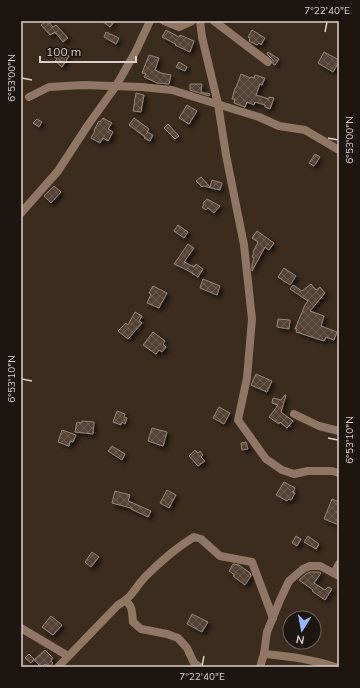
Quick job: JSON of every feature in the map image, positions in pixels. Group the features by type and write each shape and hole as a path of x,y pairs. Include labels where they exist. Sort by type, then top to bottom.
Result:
{"street":[{"path":"21,213 58,171 116,86 136,51 150,21"},
{"path":"164,21 179,27 192,21"},
{"path":"200,21 202,36 218,104 226,155 244,245 252,319 247,378 238,420 266,459 282,470 294,474 308,471 332,471 339,474"},
{"path":"214,21 268,62"},
{"path":"29,97 49,87 84,85 142,87 172,90 259,117 279,126 305,130 339,150"},
{"path":"294,414 319,426 339,431"},
{"path":"58,667 118,605 125,601 146,577 185,542 194,537 201,539 220,556 252,562 273,618"},
{"path":"260,667 264,654 267,632 289,582 303,569 310,566 320,566 336,574 339,564"},
{"path":"125,601 132,609 133,622 142,629 167,634 178,638 187,648 194,663 200,667"},
{"path":"21,628 68,656"},
{"path":"264,654 321,662 335,667"}],"building":[{"path":"48,21 53,27 56,25 68,38 63,42 55,32 50,35 41,25"},
{"path":"102,21 115,21 110,27"},
{"path":"166,30 179,37 180,35 194,41 190,52 162,37"},
{"path":"252,30 265,38 261,45 259,43 257,45 249,41 250,38 248,37"},
{"path":"106,32 119,38 116,44 104,37"},
{"path":"57,48 69,56 62,67 55,61 57,59 52,55"},
{"path":"268,52 279,59 275,65 273,64 273,60 267,54"},
{"path":"324,52 339,60 333,72 318,63"},
{"path":"149,55 159,58 155,70 171,75 169,84 157,83 144,77 146,74 142,73"},
{"path":"179,62 187,67 185,71 176,67"},
{"path":"241,74 250,78 254,78 255,75 265,78 262,85 260,84 256,95 269,99 269,97 274,98 270,109 265,107 265,105 255,102 254,105 247,102 245,107 234,103 235,99 232,99"},
{"path":"190,84 202,84 201,92 210,94 209,96 190,90"},
{"path":"136,93 144,95 141,112 133,111"},
{"path":"187,105 197,111 189,124 179,118"},
{"path":"103,118 112,123 108,129 113,132 108,141 103,138 100,143 91,138 99,121 100,122"},
{"path":"134,118 149,129 147,132 153,135 150,141 144,138 145,137 129,125"},
{"path":"37,119 42,122 39,127 33,123"},
{"path":"168,124 179,136 175,139 164,128"},
{"path":"315,154 320,157 314,166 309,163"},
{"path":"201,177 210,187 212,180 222,183 220,190 202,187 196,181"},
{"path":"54,186 61,192 51,203 44,196"},
{"path":"207,199 220,206 214,213 208,208 206,210 202,207 204,205 203,203"},
{"path":"178,225 188,232 184,238 174,231"},
{"path":"257,231 274,243 269,250 265,247 252,271 254,258 252,257 253,252 258,242 252,238"},
{"path":"188,244 194,248 184,262 194,267 196,264 203,269 198,277 174,264"},
{"path":"284,268 296,276 290,285 278,277"},
{"path":"203,279 220,286 217,295 200,288"},
{"path":"311,284 316,290 320,287 325,293 310,311 324,316 321,326 337,332 334,340 326,337 324,341 296,332 297,329 295,329 308,301 290,289 293,285 302,291"},
{"path":"153,286 167,293 159,308 147,303 151,294 149,293"},
{"path":"135,312 142,316 139,321 142,323 128,339 118,331 126,323 128,325"},
{"path":"278,319 290,320 289,329 277,327"},
{"path":"153,332 165,341 163,344 166,347 162,352 159,350 156,354 143,345"},
{"path":"256,374 272,381 267,392 251,385"},
{"path":"285,395 281,412 293,421 287,428 280,422 279,424 269,417 278,405 272,403 273,398 281,400"},
{"path":"219,407 230,413 224,424 213,418"},
{"path":"117,411 125,414 124,417 127,418 125,424 122,422 121,425 113,422"},
{"path":"82,421 94,422 93,434 75,432 77,422 82,423"},
{"path":"152,428 167,432 163,446 148,441"},
{"path":"62,430 76,435 73,442 70,441 69,446 58,442"},
{"path":"246,442 248,449 242,450 241,443"},
{"path":"112,446 125,454 122,460 108,451"},
{"path":"195,450 198,453 200,451 203,455 201,457 205,461 198,466 189,456"},
{"path":"284,482 295,488 293,492 295,493 291,500 289,499 287,501 276,495"},
{"path":"167,490 176,495 169,508 160,503"},
{"path":"115,491 130,495 128,501 151,511 148,517 131,508 112,503"},
{"path":"332,499 339,502 339,525 324,519"},
{"path":"296,536 301,539 297,546 292,543"},
{"path":"308,536 319,544 316,549 304,542"},
{"path":"92,552 99,557 91,567 85,562"},
{"path":"233,564 239,565 250,573 251,576 245,585 229,571"},
{"path":"311,572 321,573 314,583 325,590 328,587 332,589 325,600 299,580"},
{"path":"192,614 208,622 202,632 187,624"},
{"path":"51,616 62,625 53,635 42,627"},
{"path":"45,650 53,658 51,661 53,663 50,667 45,664 41,667 34,660"},
{"path":"29,654 34,659 31,663 25,658"}]}
